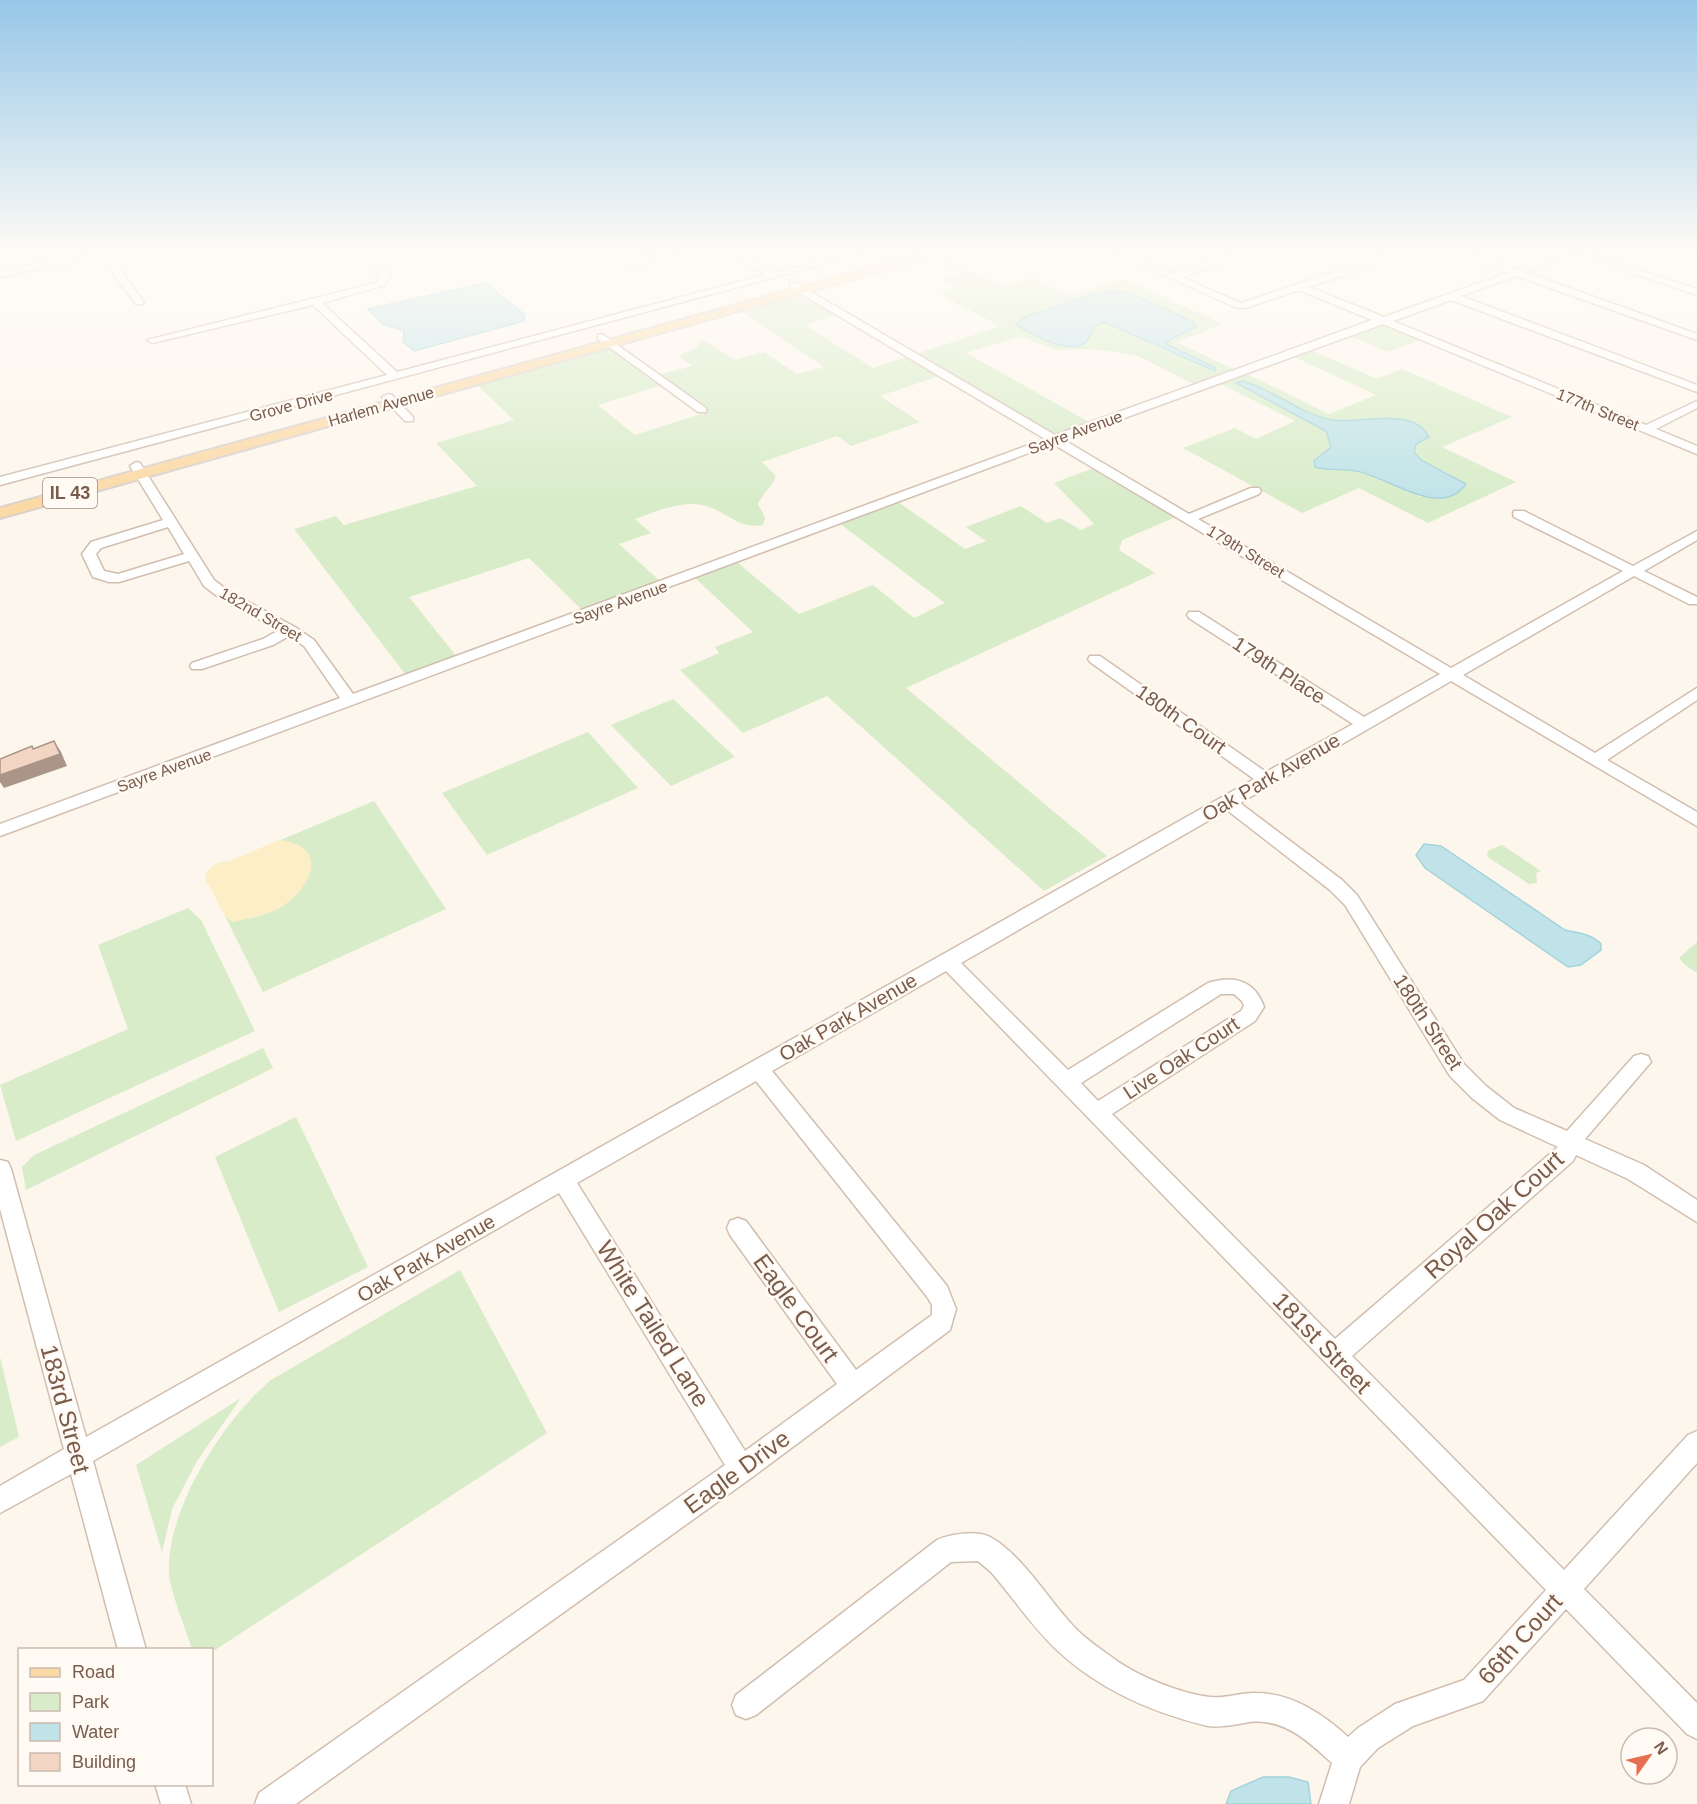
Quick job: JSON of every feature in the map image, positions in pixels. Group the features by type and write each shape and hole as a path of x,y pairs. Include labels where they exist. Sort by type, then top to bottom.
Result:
{"main road":[{"name":"Harlem Avenue","path":"0,513 138,470 616,337"},
{"name":"Harlem Avenue","path":"0,502 138,470"}],"street":[{"path":"152,340 164,337"},
{"path":"353,337 396,377"},
{"name":"Grove Drive","path":"0,481 545,337"},
{"name":"179th Street","path":"883,337 1697,820"},
{"name":"Sayre Avenue","path":"0,830 1333,337"},
{"name":"177th Street","path":"1423,337 1697,450"},
{"path":"1560,337 1697,389"},
{"path":"606,340 702,410"},
{"path":"390,399 409,419"},
{"path":"1646,429 1697,404"},
{"name":"182nd Street","path":"138,470 209,583 226,596 290,630 309,643 350,701"},
{"path":"1190,518 1255,491"},
{"path":"1519,514 1694,601"},
{"path":"171,522 96,545 89,554 98,574 109,578 119,578 192,556"},
{"name":"Oak Park Avenue","path":"0,1500 1697,535"},
{"name":"179th Place","path":"1194,615 1364,724"},
{"path":"197,666 268,642 290,630"},
{"name":"180th Court","path":"1095,659 1266,780"},
{"path":"1595,760 1697,693"},
{"name":"180th Street","path":"1228,802 1336,885 1350,900 1462,1075 1507,1114 1636,1172 1697,1212"},
{"name":"181st Street","path":"948,961 1697,1724"},
{"name":"Live Oak Court","path":"1066,1082 1215,988 1226,984 1236,986 1252,1000 1254,1007 1248,1016 1096,1113"},
{"name":"Royal Oak Court","path":"1334,1356 1565,1154 1579,1130 1641,1062"},
{"name":"Eagle Drive","path":"270,1804 936,1329 945,1314 943,1301 758,1069"},
{"name":"183rd Street","path":"0,1169 131,1648"},
{"name":"White Tailed Lane","path":"563,1180 742,1469"},
{"name":"Eagle Court","path":"738,1228 854,1388"},
{"name":"66th Court","path":"1334,1804 1348,1758 1368,1738 1405,1714 1473,1691 1697,1444"},
{"path":"746,1706 946,1549 982,1547 1000,1561 1068,1641 1108,1672 1143,1692 1177,1704 1211,1712 1255,1707 1280,1710 1315,1727 1348,1758"},
{"path":"170,1786 176,1804"}],"green space":[{"path":"780,337 824,337 873,368 908,356 942,375 880,396 920,422 851,446 837,436 762,462 776,476 758,504 765,518 763,525 748,525 712,508 693,504 673,506 635,519 651,533 619,544 661,582 583,611 529,558 409,597 457,657 406,675 294,529 336,516 344,525 477,486 436,443 514,420 474,382 606,346 659,386 598,405 635,435 707,412 658,375 692,366 679,356 697,347 699,341 704,340 735,360 764,352 797,374 824,367"},
{"path":"967,337 1017,337 966,353 1091,423 1055,436 917,354"},
{"path":"1024,337 1041,337 1065,346 1083,344 1087,337 1137,337 1162,349 1212,366 1166,344 1175,337 1189,337 1177,342 1235,370 1195,385 1136,355 1090,349 1056,350"},
{"path":"1353,337 1422,339 1388,352"},
{"path":"1309,349 1377,379 1402,369 1512,417 1442,447 1516,482 1428,523 1359,488 1302,513 1183,448 1235,428 1256,439 1295,421 1217,382 1243,372 1329,414 1376,395 1290,355","holes":["1237,383 1334,420 1399,419 1416,444 1414,452 1421,460 1448,473 1421,497 1367,473 1327,469 1314,461 1331,447 1326,431"]},
{"path":"1096,467 1178,516 1122,540 1119,550 1155,573 906,688 1107,856 1044,891 827,696 743,733 680,670 719,653 715,647 753,632 695,578 737,562 799,614 873,585 914,618 945,603 839,523 898,502 965,549 986,541 966,527 1021,506 1047,523 1060,518 1081,530 1094,524 1054,483"},
{"path":"673,699 735,757 671,786 611,725"},
{"path":"588,732 638,788 487,855 442,793"},
{"path":"374,801 446,909 263,992 210,886 205,881 207,871 218,863 230,861"},
{"path":"1502,845 1541,871 1536,873 1537,883 1529,884 1489,858 1487,854 1489,850"},
{"path":"188,908 201,920 255,1031 16,1141 0,1085 128,1029 98,945"},
{"path":"1697,942 1697,973 1679,958"},
{"path":"263,1048 273,1068 26,1190 22,1167 34,1155"},
{"path":"296,1117 368,1267 279,1312 215,1157"},
{"path":"460,1270 547,1433 213,1651 213,1648 192,1648 169,1575 170,1550 177,1523 187,1495 217,1442 253,1397 271,1380"},
{"path":"0,1357 19,1437 0,1447"},
{"path":"241,1398 197,1461 172,1509 162,1552 136,1465"}],"sand":[{"path":"279,840 296,844 306,851 311,860 311,870 307,881 289,901 278,909 233,922 224,914 205,881 207,871 218,863 230,861"}],"water":[{"path":"403,337 465,337 414,351 403,342"},
{"path":"1040,337 1089,337 1085,343 1078,346 1069,347"},
{"path":"1138,337 1176,337 1166,344 1212,366 1216,369 1215,371"},
{"path":"1243,381 1310,413 1333,420 1386,418 1411,422 1422,428 1429,437 1416,444 1414,452 1421,460 1466,484 1455,494 1443,498 1429,497 1356,471 1315,467 1314,461 1331,447 1326,431 1236,383"},
{"path":"1424,844 1441,846 1565,930 1593,938 1601,944 1601,950 1581,965 1568,967 1425,868 1416,855"},
{"path":"1263,1777 1289,1777 1308,1782 1311,1804 1226,1804 1231,1791"}],"building":[{"path":"54,741 60,754 0,775 0,759 32,746 33,749"}]}
